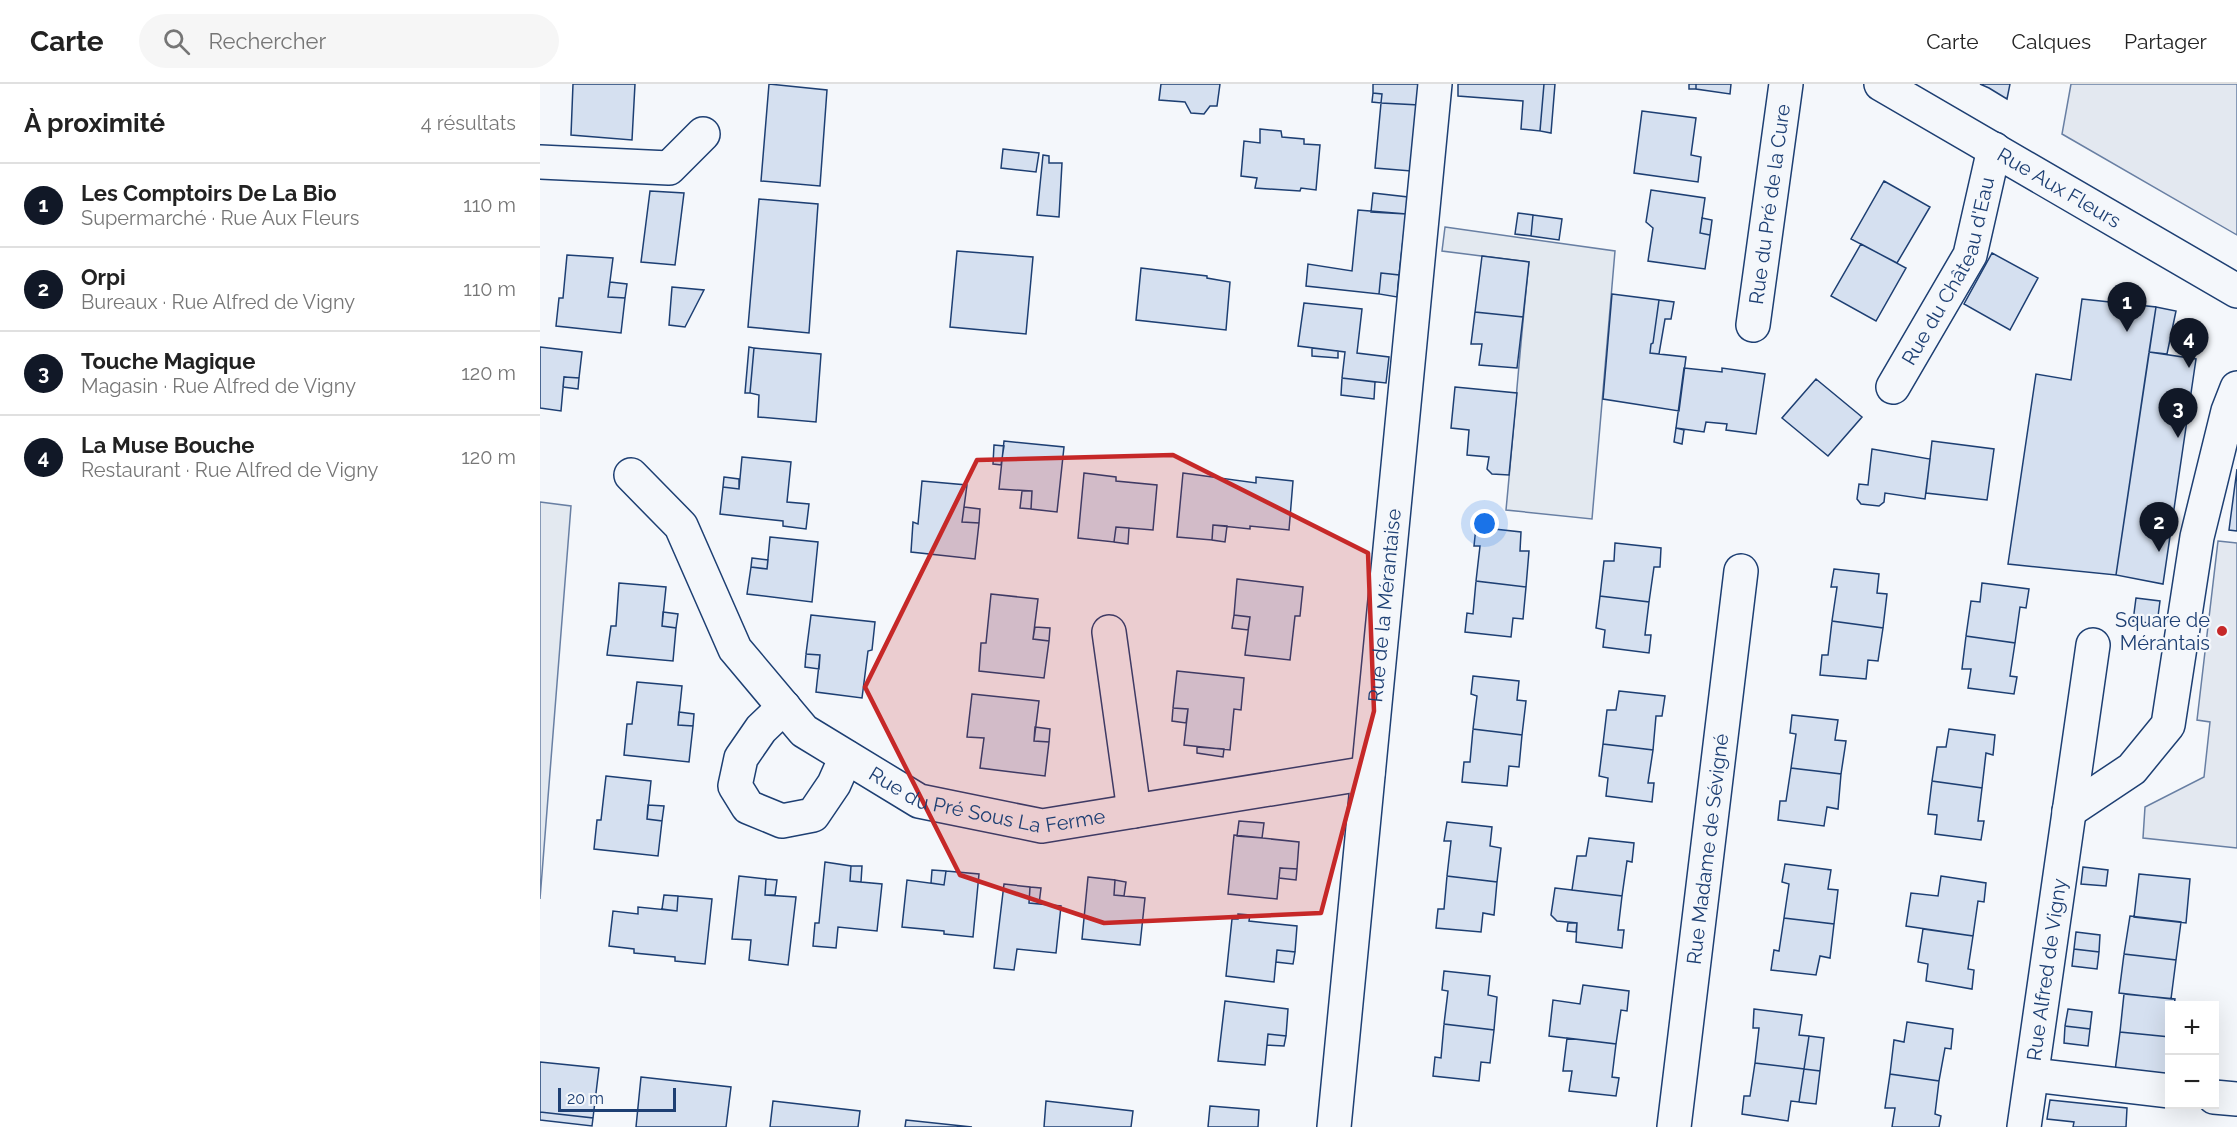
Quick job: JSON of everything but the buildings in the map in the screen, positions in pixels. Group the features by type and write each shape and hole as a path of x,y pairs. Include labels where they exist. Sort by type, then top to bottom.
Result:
{"street":[{"name":"Rue de la Mérantaise","path":"1334,1127 1435,84"},
{"name":"Rue du Pré de la Cure","path":"1753,325 1786,84"},
{"name":"Rue Aux Fleurs","path":"1881,84 2237,291"},
{"path":"540,162 669,168 703,134"},
{"name":"Rue du Château d'Eau","path":"1893,387 1970,255 1994,149"},
{"path":"2069,812 2132,769 2168,725 2197,537 2228,411 2237,388"},
{"name":"Rue du Pré Sous La Ferme","path":"631,475 681,526 735,649 804,731 919,801 1042,826 1368,773"},
{"name":"Rue Madame de Sévigné","path":"1674,1127 1741,571"},
{"name":"Rue du Pré Sous La Ferme","path":"1109,632 1134,812"},
{"name":"Rue Alfred de Vigny","path":"2024,1127 2093,645"},
{"name":"Rue du Pré Sous La Ferme","path":"784,707 761,729 741,758 735,786 748,807 782,821 813,815 834,784 846,757"},
{"path":"2032,1075 2165,1091"},
{"path":"2219,1097 2237,1099"}],"highlighted area":[{"path":"1173,455 1368,553 1374,711 1321,913 1104,923 960,875 865,687 977,460"}],"shaded area":[{"path":"2071,84 2237,84 2237,235 2062,134"},
{"path":"1445,227 1615,251 1592,519 1506,510 1529,262 1442,251"},
{"path":"540,502 571,506 540,899"},
{"path":"2218,541 2237,543 2237,848 2143,838 2145,807 2204,777 2210,722 2197,720"}],"place":[{"name":"Les Comptoirs De La Bio","path":"2127,332"},
{"name":"La Muse Bouche","path":"2189,368"},
{"name":"Touche Magique","path":"2178,438"},
{"name":"Orpi","path":"2159,552"},
{"name":"Square de Mérantais","path":"2222,631"}]}
